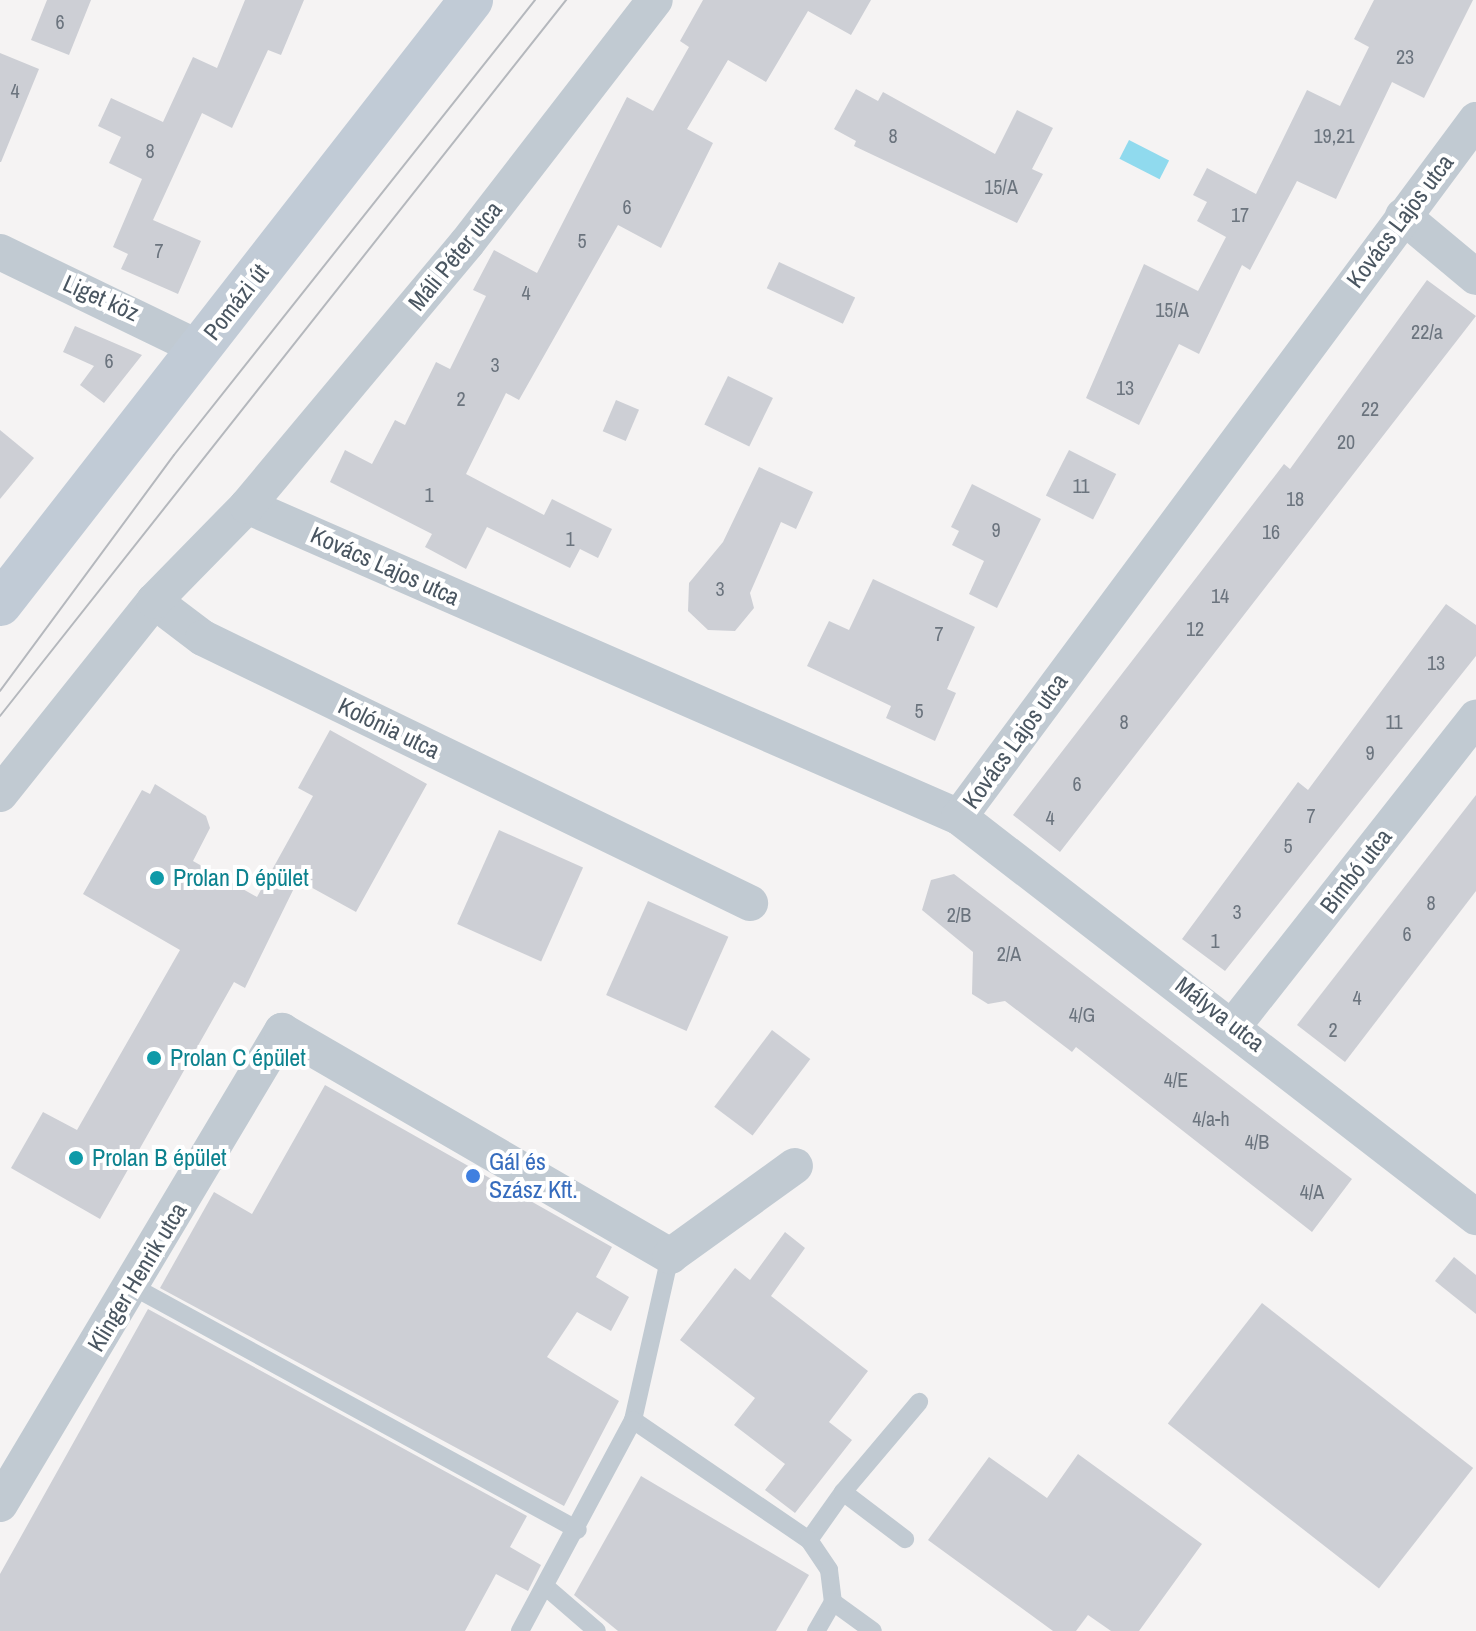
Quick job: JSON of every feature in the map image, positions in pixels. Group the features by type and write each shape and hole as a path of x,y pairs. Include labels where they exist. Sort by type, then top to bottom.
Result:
{"main road":[{"name":"Pomázi út","path":"0,604 471,0"}],"street":[{"name":"Máli Péter utca","path":"247,506 467,243 655,0"},
{"name":"Kovács Lajos utca","path":"247,506 959,817 1476,120"},
{"path":"1403,216 1476,277"},
{"name":"Liget köz","path":"0,252 199,348"},
{"path":"0,794 154,601 247,506"},
{"name":"Kolónia utca","path":"154,601 203,638 750,903"},
{"name":"Bimbó utca","path":"1235,1024 1476,718"},
{"name":"Mályva utca","path":"959,817 1235,1024 1476,1217"},
{"name":"Klinger Henrik utca","path":"0,1504 282,1031 670,1256"},
{"path":"670,1256 795,1166"}],"lane":[{"path":"520,1631 578,1530 633,1420 670,1256"},
{"path":"132,1286 578,1530"},
{"path":"809,1540 843,1492 919,1402"},
{"path":"633,1420 809,1540 829,1570 833,1602 816,1631"},
{"path":"843,1492 905,1539"},
{"path":"546,1587 597,1631"},
{"path":"833,1602 873,1631"}],"water":[{"path":"1129,140 1169,160 1160,179 1119,159"}],"building":[{"path":"47,0 91,0 69,55 31,40"},
{"path":"245,0 304,0 281,55 268,50 232,128 202,113 153,220 201,241 178,294 121,269 128,254 113,247 142,179 109,163 121,137 98,126 111,98 163,122 193,57 217,68"},
{"path":"703,0 871,0 851,35 808,11 766,82 728,60 687,129 713,143 661,248 618,225 519,400 506,393 466,474 544,515 552,499 612,529 598,558 580,549 570,568 487,527 466,569 425,547 432,534 330,482 345,450 372,464 395,420 405,425 436,362 450,369 486,296 473,290 494,250 537,273 627,97 653,111 689,47 680,41"},
{"path":"1374,0 1473,0 1424,98 1392,82 1336,199 1297,181 1250,270 1242,265 1199,354 1179,344 1139,425 1086,398 1144,264 1198,291 1226,237 1197,221 1207,202 1193,195 1207,168 1256,194 1307,90 1340,106 1369,47 1354,39"},
{"path":"0,53 39,69 1,162 0,162"},
{"path":"856,89 878,101 883,92 995,154 1017,110 1053,128 1032,169 1043,174 1017,223 854,146 856,141 834,129"},
{"path":"779,262 855,297 843,324 767,288"},
{"path":"1427,280 1476,316 1060,852 1013,815 1284,464 1290,469"},
{"path":"75,326 142,355 104,403 80,385 94,366 63,352"},
{"path":"728,376 773,398 749,446 704,425"},
{"path":"616,400 639,410 626,441 603,431"},
{"path":"0,430 34,458 0,499"},
{"path":"1069,450 1116,474 1093,520 1046,495"},
{"path":"759,467 813,492 796,529 781,522 750,593 754,608 735,631 708,630 688,611 689,583 723,542"},
{"path":"972,484 1041,519 997,608 969,594 984,561 952,545 959,531 951,527"},
{"path":"873,579 975,627 947,689 956,693 935,741 886,718 891,706 807,666 829,621 849,630"},
{"path":"1446,604 1476,625 1476,656 1225,971 1182,939 1298,782 1308,790"},
{"path":"330,730 427,784 356,912 298,880 245,988 234,982 100,1219 11,1168 43,1112 77,1130 180,950 83,894 142,790 150,794 155,784 206,816 210,828 193,861 257,897 313,796 298,788"},
{"path":"1476,795 1476,891 1345,1062 1297,1025"},
{"path":"499,830 583,867 541,962 457,924"},
{"path":"954,874 1352,1179 1312,1232 1076,1047 1072,1052 1005,1001 988,1004 972,994 973,952 922,910 931,880"},
{"path":"648,901 728,937 686,1031 606,995"},
{"path":"772,1030 810,1059 753,1136 714,1107"},
{"path":"325,1085 612,1247 596,1277 629,1297 611,1331 577,1312 547,1357 619,1401 564,1506 160,1288 214,1192 252,1214"},
{"path":"785,1232 805,1248 771,1296 868,1371 829,1422 852,1440 795,1513 765,1490 785,1464 734,1425 755,1398 680,1340 735,1268 750,1280"},
{"path":"1454,1257 1476,1275 1476,1314 1435,1281"},
{"path":"1262,1303 1473,1468 1379,1589 1168,1424"},
{"path":"148,1309 527,1516 510,1547 541,1565 528,1591 496,1574 465,1631 0,1631 0,1574"},
{"path":"1078,1454 1202,1544 1139,1631 1111,1631 1088,1615 1076,1631 1053,1631 928,1540 989,1457 1047,1498"},
{"path":"641,1476 809,1575 776,1631 618,1631 574,1595"}],"tram line":[{"path":"0,691 174,455 535,0"},
{"path":"0,716 566,0"}],"place":[{"name":"Prolan D épület","path":"157,878"},
{"name":"Prolan C épület","path":"154,1058"},
{"name":"Prolan B épület","path":"76,1158"},
{"name":"Gál és Szász Kft.","path":"473,1176"}]}
